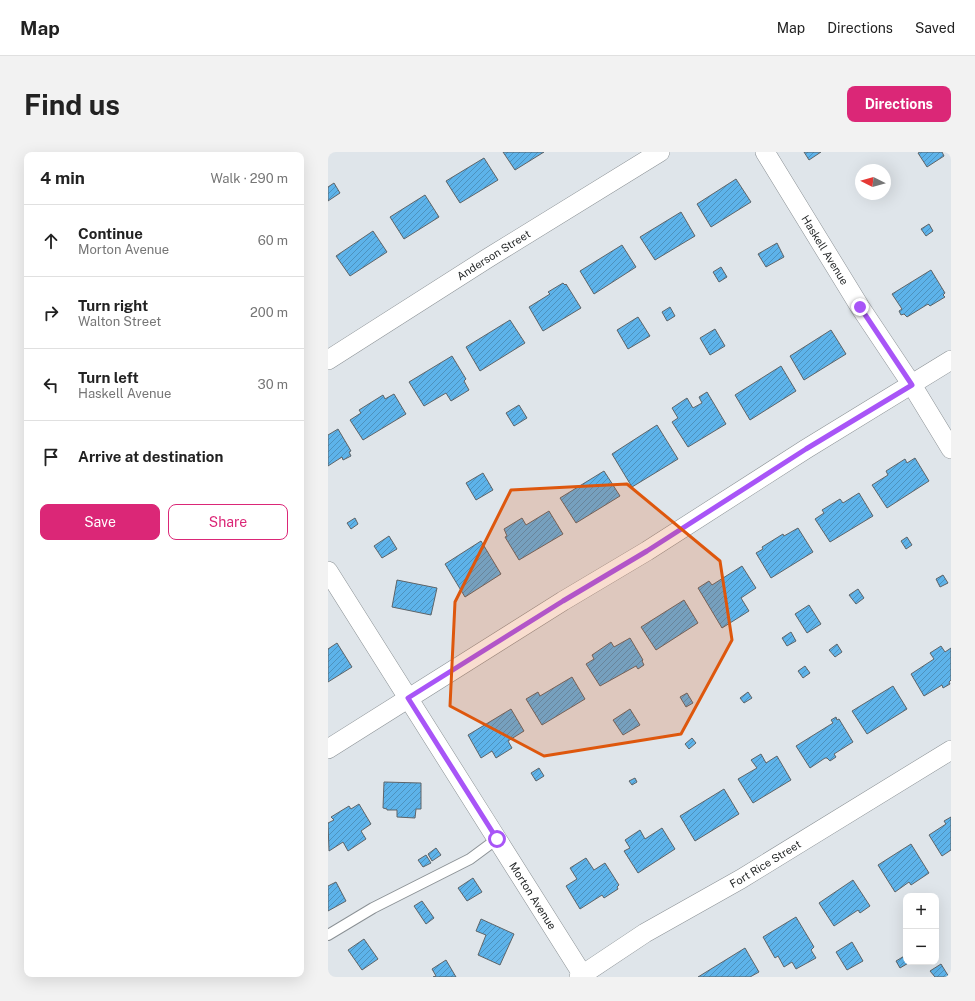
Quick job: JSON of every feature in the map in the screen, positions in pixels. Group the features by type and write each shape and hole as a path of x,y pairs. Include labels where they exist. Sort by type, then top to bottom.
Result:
{"street":[{"name":"Anderson Street","path":"328,360 488,258 660,152"},
{"name":"Haskell Avenue","path":"765,152 860,307 912,385 951,449"},
{"path":"328,749 556,606 647,551 806,449 951,360"},
{"name":"Morton Avenue","path":"328,571 582,976"},
{"name":"Fort Rice Street","path":"582,976 645,933 741,879 951,750"}],"lane":[{"path":"328,935 373,908 470,859 497,839"}],"highlighted area":[{"path":"627,484 720,561 732,640 681,734 544,756 450,706 455,602 511,490"}],"building":[{"path":"503,152 544,152 515,170"},
{"path":"804,152 821,152 809,160"},
{"path":"942,152 944,156 927,167 918,153"},
{"path":"484,158 498,180 460,203 446,181"},
{"path":"736,179 751,202 711,227 697,204"},
{"path":"334,183 340,193 328,201 328,187"},
{"path":"425,195 439,217 404,239 390,217"},
{"path":"681,212 695,236 655,260 640,237"},
{"path":"929,224 933,231 926,236 921,229"},
{"path":"373,231 387,252 350,276 336,256"},
{"path":"777,243 784,257 766,267 758,254"},
{"path":"622,245 636,267 594,294 580,271"},
{"path":"721,267 727,277 719,282 713,272"},
{"path":"931,270 945,293 943,295 945,297 930,306 928,304 907,317 904,314 901,315 899,311 902,309 892,294"},
{"path":"563,283 565,285 566,284 581,308 543,331 529,307 550,294 548,292"},
{"path":"670,307 675,316 667,321 662,312"},
{"path":"638,317 650,336 628,349 617,330"},
{"path":"510,320 525,343 480,371 466,347"},
{"path":"715,329 725,346 710,355 700,338"},
{"path":"831,330 846,354 804,380 790,356"},
{"path":"452,356 466,379 464,381 469,390 451,401 446,393 424,406 409,382"},
{"path":"781,366 796,391 750,420 735,395"},
{"path":"707,392 726,424 688,447 672,422 678,418 672,408 687,398 693,408 702,403 699,397"},
{"path":"394,394 406,414 363,440 350,420 361,413 359,410 383,395 385,399"},
{"path":"519,405 527,418 514,426 506,413"},
{"path":"657,425 678,459 632,487 612,454"},
{"path":"338,429 351,451 349,452 351,456 343,460 342,457 328,466 328,435"},
{"path":"915,458 929,481 887,508 872,485 888,475 886,471 905,459 907,463"},
{"path":"604,471 620,496 576,523 560,498"},
{"path":"483,473 493,490 476,500 466,483"},
{"path":"859,493 873,516 830,542 815,519 824,513 822,510 840,499 843,503"},
{"path":"549,511 563,534 519,560 505,537 507,536 504,529 522,518 526,525"},
{"path":"355,518 358,524 351,529 347,523"},
{"path":"798,528 813,552 771,578 756,553 763,549 762,547 783,534 784,536"},
{"path":"389,536 397,549 382,558 374,546"},
{"path":"907,537 912,545 906,549 901,541"},
{"path":"481,541 501,574 465,597 445,564"},
{"path":"742,566 756,588 741,598 749,611 722,628 698,588 709,581 712,585"},
{"path":"943,575 948,583 940,587 936,579"},
{"path":"397,580 437,588 431,615 392,607"},
{"path":"858,589 864,598 856,604 849,595"},
{"path":"684,600 698,623 656,650 641,627"},
{"path":"809,605 821,624 807,633 795,614"},
{"path":"791,632 796,641 787,646 782,638"},
{"path":"630,638 643,660 644,665 638,669 636,666 600,686 586,664 594,659 592,655 611,642 614,647"},
{"path":"337,643 352,667 328,682 328,649"},
{"path":"837,644 842,652 835,657 829,650"},
{"path":"941,646 945,652 951,648 950,684 943,688 942,685 924,696 911,674 934,659 930,653"},
{"path":"805,666 810,673 803,678 798,671"},
{"path":"572,677 585,699 542,725 526,699 538,692 540,696"},
{"path":"893,686 907,709 867,734 852,711"},
{"path":"748,692 752,698 744,703 740,698"},
{"path":"687,693 693,703 686,707 680,697"},
{"path":"511,709 524,731 508,741 512,748 496,758 492,751 481,758 468,735"},
{"path":"630,709 640,725 623,735 613,720"},
{"path":"836,717 837,720 839,719 853,742 834,754 836,757 830,761 825,758 810,768 796,746 833,723 831,720"},
{"path":"692,738 696,743 689,749 685,744"},
{"path":"761,754 766,763 777,756 791,780 753,803 738,779 757,768 751,760"},
{"path":"539,768 544,776 536,781 531,773"},
{"path":"635,778 637,782 632,785 629,781"},
{"path":"384,782 421,783 421,809 416,809 415,818 397,817 397,810 387,810 383,808"},
{"path":"724,789 739,814 695,841 680,816"},
{"path":"359,804 371,824 361,831 366,839 348,851 343,842 329,851 328,823 334,820 331,817 349,806 351,809"},
{"path":"951,817 951,850 942,856 929,835 946,824 944,821"},
{"path":"662,828 675,849 638,873 624,851 630,848 625,840 640,830 645,839"},
{"path":"911,844 929,873 911,885 909,882 895,892 878,865"},
{"path":"436,848 441,855 432,861 428,854"},
{"path":"426,855 431,863 423,867 418,860"},
{"path":"586,858 594,870 605,863 619,885 617,887 618,889 604,898 602,895 580,909 566,886 577,879 570,868"},
{"path":"473,878 482,892 467,901 458,888"},
{"path":"853,880 870,906 860,913 858,910 834,926 819,903"},
{"path":"336,882 346,901 328,911 328,886"},
{"path":"422,901 434,918 426,924 414,906"},
{"path":"796,917 814,947 811,950 816,958 796,969 792,962 784,967 778,956 775,958 763,937"},
{"path":"481,919 514,934 500,965 478,955 486,935 476,931"},
{"path":"364,939 378,959 362,970 348,950"},
{"path":"852,942 863,961 847,970 836,952"},
{"path":"745,948 759,972 750,977 698,977"},
{"path":"903,957 903,965 905,965 900,968 896,961"},
{"path":"446,960 456,977 433,977 436,976 432,969"},
{"path":"941,964 949,977 935,977 930,971"}],"route":[{"path":"497,839 408,698 563,601 647,551 806,449 912,385 860,307"}]}
